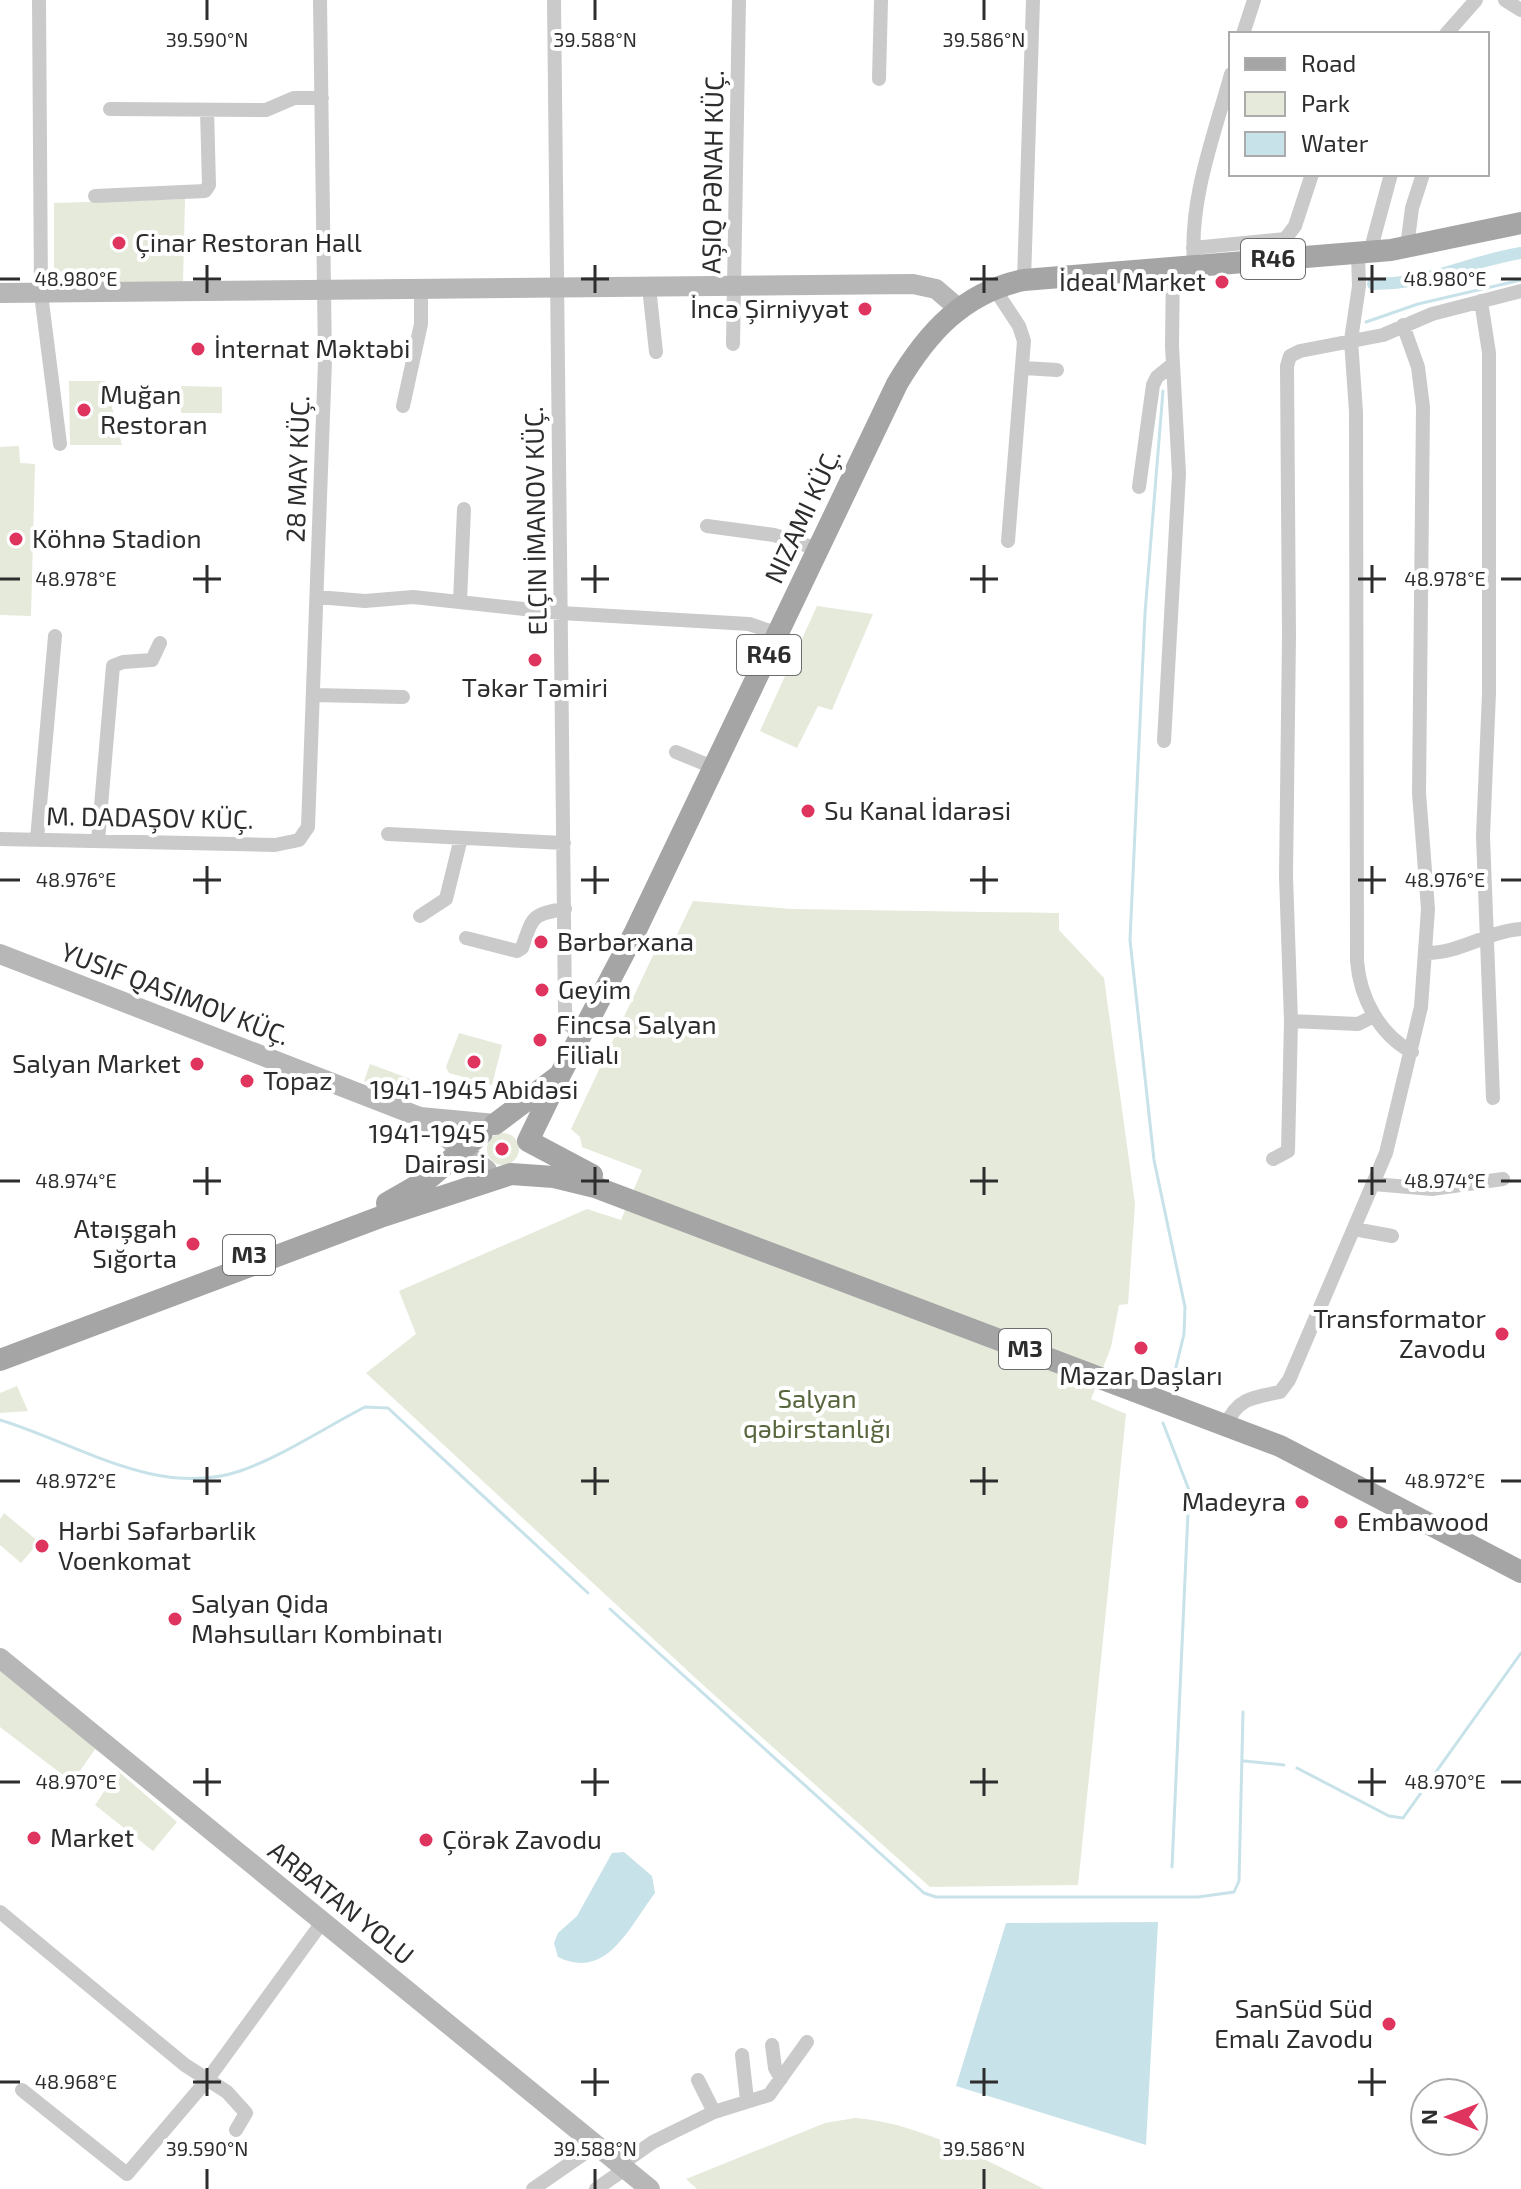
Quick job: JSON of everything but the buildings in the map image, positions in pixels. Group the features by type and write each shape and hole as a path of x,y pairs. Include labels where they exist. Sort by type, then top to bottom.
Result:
{"main road":[{"name":"R46","path":"1024,280 1187,259 1364,252 1407,247 1521,223"},
{"name":"NIZAMI KÜÇ.","path":"528,1141 715,768 909,364 935,330 958,308 994,288 1024,280"},
{"path":"511,1174 487,1170 477,1148 489,1128 560,1075"},
{"path":"489,1128 519,1128 528,1141 597,1177 1228,1420 1318,1450 1521,1559"},
{"name":"M3","path":"0,1349 385,1204 419,1186 489,1128"},
{"path":"0,1360 383,1216 511,1174 524,1165 528,1141"},
{"name":"M3","path":"511,1174 554,1177 595,1187 1228,1420 1312,1460 1521,1572"}],"street":[{"path":"39,0 41,294 60,444"},
{"name":"28 MAY KÜÇ.","path":"299,840 308,827 310,814 317,597 324,292 320,0"},
{"name":"ELÇIN İMANOV KÜÇ.","path":"554,0 565,1019 581,1034"},
{"path":"733,344 739,0"},
{"path":"879,79 881,0"},
{"path":"1024,280 1033,0"},
{"path":"1244,32 1254,0"},
{"path":"1448,32 1476,0"},
{"path":"1505,0 1521,10"},
{"path":"1164,741 1179,474 1173,364 1195,205 1229,81"},
{"path":"110,109 266,110 294,98 322,98"},
{"path":"95,196 205,191 209,185 207,110"},
{"path":"1187,259 1285,239 1295,226 1311,176"},
{"path":"1390,176 1364,252 1351,340 1356,412 1357,961 1374,1016 1397,1043 1412,1052"},
{"path":"1407,247 1412,208 1422,176"},
{"path":"0,293 925,285 944,294 958,308"},
{"path":"649,287 656,352"},
{"path":"994,288 1019,326 1024,341 1008,541"},
{"path":"403,406 421,324 421,291"},
{"path":"1273,1159 1288,1151 1291,1021 1286,876 1289,663 1287,366 1290,356 1300,351 1383,335 1403,325 1521,291"},
{"path":"1481,301 1489,353 1489,678 1483,836 1493,1098"},
{"path":"1228,1420 1235,1406 1251,1397 1284,1390 1386,1153 1412,1052 1425,953 1426,866 1419,793 1423,407 1418,367 1403,325"},
{"path":"1139,487 1153,385 1157,377 1173,364"},
{"path":"1024,368 1057,370"},
{"path":"460,601 464,509"},
{"path":"707,526 774,535 818,549"},
{"path":"317,597 365,601 413,597 561,613 749,624 779,634"},
{"path":"37,839 55,636"},
{"path":"98,841 113,666 152,660 160,643"},
{"path":"314,695 403,697"},
{"path":"676,752 715,768"},
{"path":"388,834 564,843"},
{"path":"420,916 446,899 461,838"},
{"name":"M. DADAŞOV KÜÇ.","path":"0,839 275,845 299,840"},
{"path":"466,938 517,951 522,948 532,920 539,913 565,909"},
{"path":"1425,953 1445,951 1521,929"},
{"path":"0,954 420,1117 489,1128"},
{"path":"1291,1021 1358,1024 1374,1016"},
{"path":"420,1117 487,1170"},
{"path":"1373,1184 1432,1189 1503,1179"},
{"path":"1354,1229 1392,1236"},
{"name":"ARBATAN YOLU","path":"0,1658 650,2189"},
{"path":"0,1912 185,2065 244,2108 245,2116 236,2130"},
{"path":"22,2090 126,2181 208,2079 323,1921"},
{"path":"596,2189 653,2142 714,2112 769,2095 807,2042"},
{"path":"772,2045 775,2068 781,2079"},
{"path":"742,2055 747,2100"},
{"path":"698,2080 714,2112"},
{"path":"533,2189 595,2146"}],"green space":[{"name":"Çinar Restoran Hall","path":"185,199 183,283 54,284 54,203"},
{"path":"69,381 105,381 122,445 70,445"},
{"path":"181,386 222,387 222,413 181,413"},
{"name":"Köhnə Stadion","path":"19,446 20,463 35,464 31,616 0,615 0,447"},
{"path":"817,606 873,614 832,710 818,706 797,748 760,731"},
{"name":"Salyan qəbirstanlığı","path":"693,901 792,909 1059,913 1059,930 1104,978 1135,1204 1128,1304 1119,1305 1111,1347 1091,1399 1126,1414 1078,1885 930,1887 702,1684 366,1373 416,1334 399,1291 587,1209 621,1220 642,1170 582,1147 580,1137 571,1129 657,947 670,949"},
{"path":"459,1033 502,1045 492,1085 449,1073 446,1067"},
{"path":"370,1064 416,1081 410,1099 364,1081"},
{"path":"503,1133 514,1138 519,1149 514,1160 503,1165 492,1160 487,1149 492,1138"},
{"path":"17,1386 28,1411 0,1413 0,1393"},
{"path":"4,1513 39,1542 21,1563 0,1545 0,1519"},
{"path":"0,1671 96,1748 72,1782 0,1727"},
{"path":"118,1771 177,1822 153,1851 95,1805"},
{"path":"855,2118 879,2121 927,2135 1044,2189 697,2189 686,2179 825,2123"}],"water":[{"path":"624,1852 652,1876 655,1893 626,1935 603,1956 590,1962 575,1963 558,1957 554,1943 558,1933 577,1916 612,1853"},
{"path":"1158,1922 1146,2145 956,2086 1006,1923"}],"waterway":[{"path":"1373,284 1431,277 1521,253"},
{"path":"1366,322 1418,304 1521,280"},
{"path":"1163,391 1145,613 1130,940 1154,1160 1185,1307 1184,1334 1175,1371"},
{"path":"0,1420 118,1465 179,1478 209,1478 240,1471 271,1458 365,1407 388,1408 588,1593"},
{"path":"1163,1423 1189,1490 1172,1867"},
{"path":"610,1609 924,1893 936,1897 1198,1897 1234,1892 1239,1881 1243,1712"},
{"path":"1297,1768 1389,1816 1403,1818 1521,1653"},
{"path":"1244,1761 1284,1765"}],"place":[{"name":"Çinar Restoran Hall","path":"119,243"},
{"name":"İdeal Market","path":"1222,282"},
{"name":"İncə Şirniyyət","path":"865,309"},
{"name":"İnternat Məktəbi","path":"198,349"},
{"name":"Muğan Restoran","path":"84,410"},
{"name":"Köhnə Stadion","path":"16,539"},
{"name":"Təkər Təmiri","path":"535,660"},
{"name":"Su Kanal İdarəsi","path":"808,811"},
{"name":"Bərbərxana","path":"541,942"},
{"name":"Geyim","path":"542,990"},
{"name":"Fincsa Salyan Filialı","path":"540,1040"},
{"name":"1941-1945 Abidəsi","path":"474,1062"},
{"name":"Salyan Market","path":"197,1064"},
{"name":"Topaz","path":"247,1081"},
{"name":"1941-1945 Dairəsi","path":"502,1149"},
{"name":"Atəışgah Sığorta","path":"193,1244"},
{"name":"Transformator Zavodu","path":"1502,1334"},
{"name":"Məzar Daşları","path":"1141,1348"},
{"name":"Madeyra","path":"1302,1502"},
{"name":"Embawood","path":"1341,1522"},
{"name":"Hərbi Səfərbərlik Voenkomat","path":"42,1546"},
{"name":"Salyan Qida Məhsulları Kombinatı","path":"175,1619"},
{"name":"Market","path":"34,1838"},
{"name":"Çörək Zavodu","path":"426,1840"},
{"name":"SanSüd Süd Emalı Zavodu","path":"1389,2024"}]}
